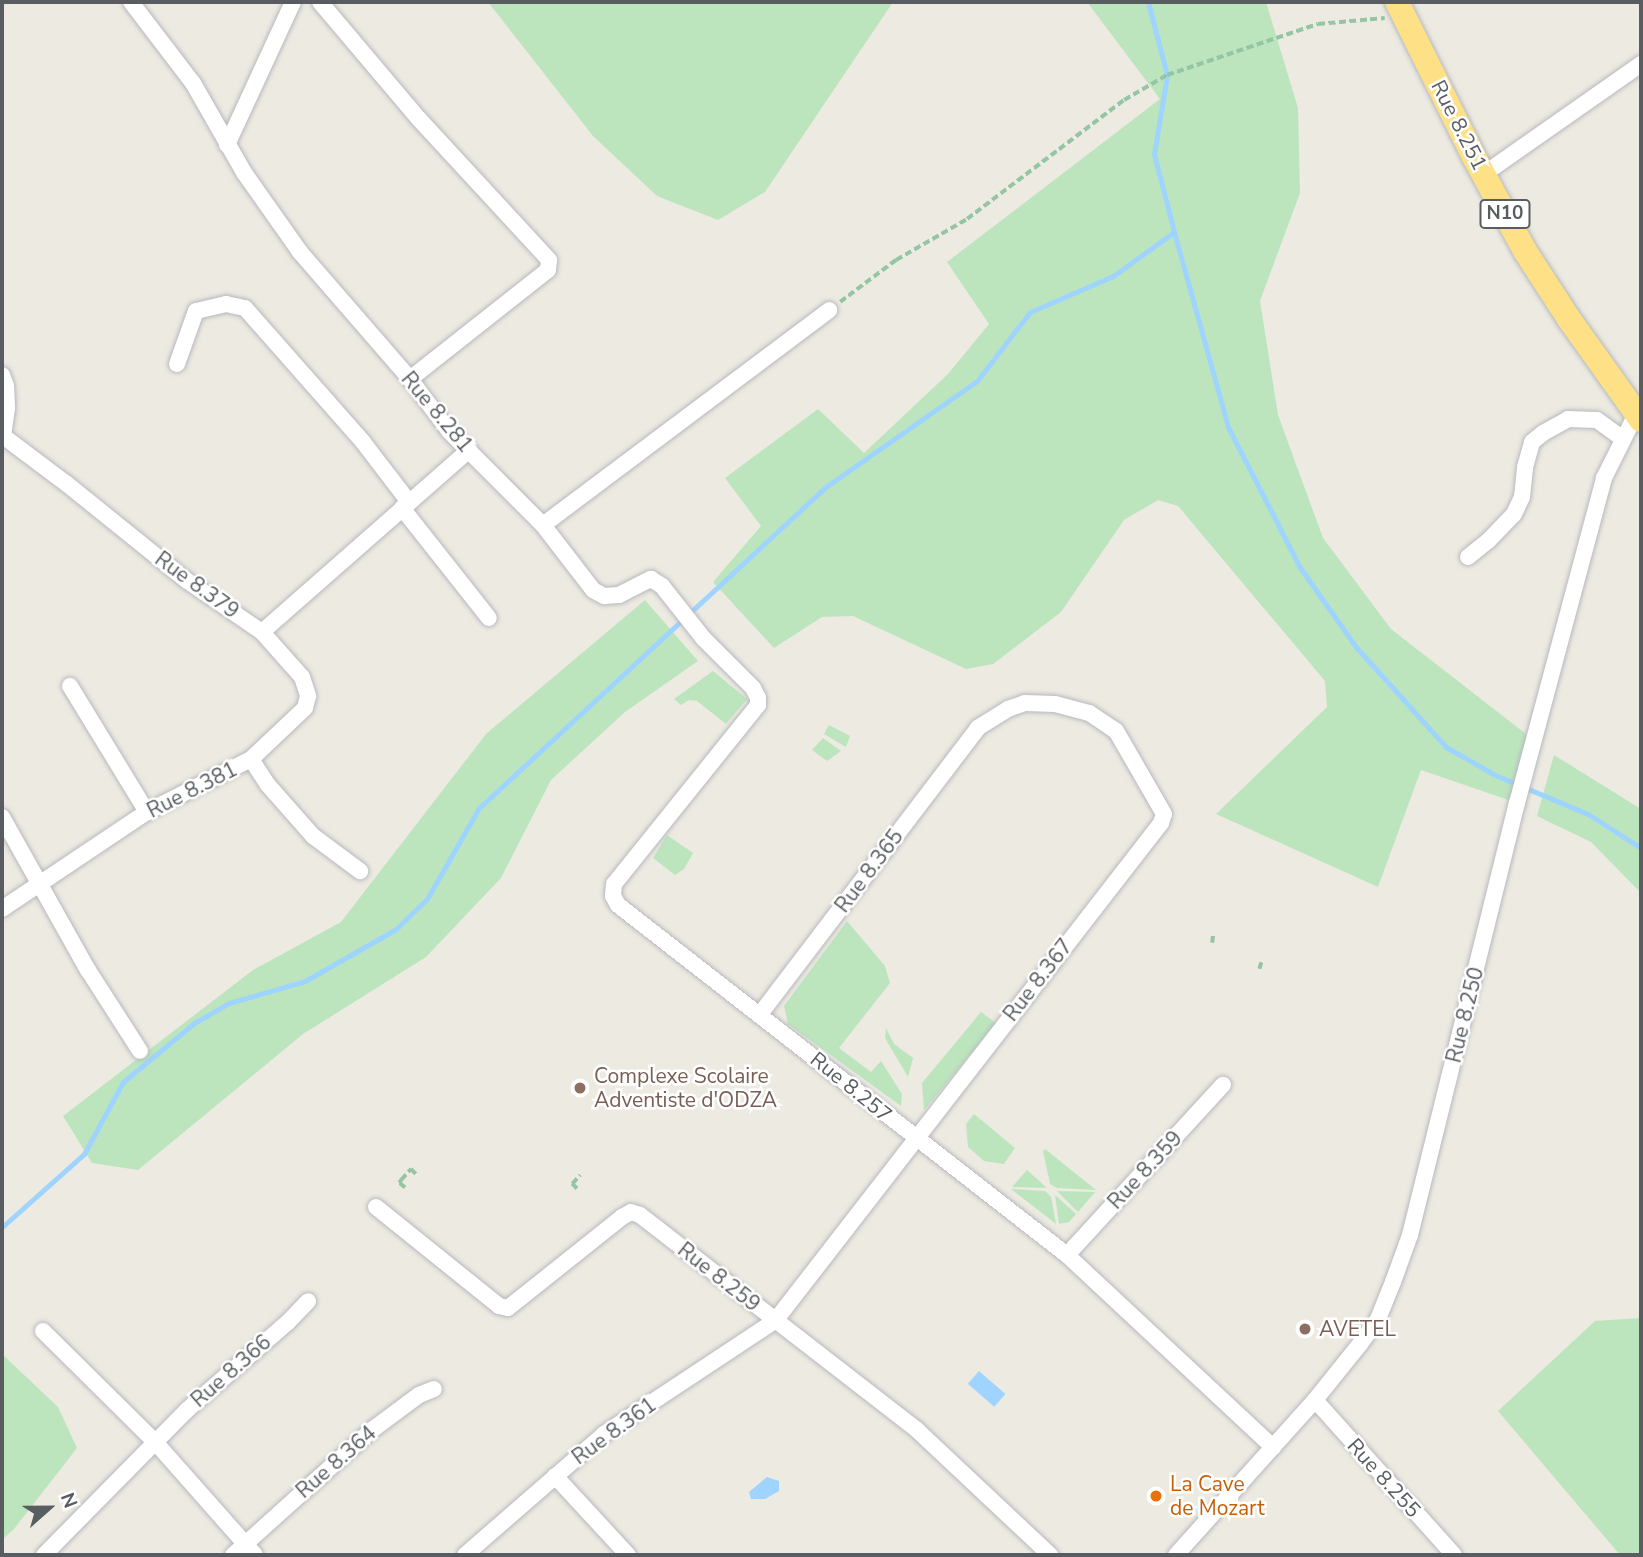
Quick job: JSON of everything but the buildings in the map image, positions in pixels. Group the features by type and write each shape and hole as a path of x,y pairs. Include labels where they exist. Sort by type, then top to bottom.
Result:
{"highway":[{"name":"Rue 8.251","path":"1401,9 1484,174 1547,285 1639,417"}],"street":[{"name":"Rue 8.281","path":"131,2 193,83 227,145 300,252 410,379 449,431 542,525 593,590 604,596 619,595 652,579 662,586 703,638 753,688 758,698"},
{"path":"227,145 293,2"},
{"path":"320,2 419,119 549,260 548,270 410,379"},
{"path":"1484,174 1641,64"},
{"path":"177,364 196,311 226,304 245,309 363,442 405,505 489,618"},
{"path":"542,525 829,310"},
{"path":"2,374 6,386 7,408 2,438"},
{"name":"Rue 8.250","path":"1176,1555 1315,1400 1378,1318 1410,1235 1517,803 1604,478 1622,438 1639,417"},
{"path":"1468,556 1488,541 1514,514 1522,498 1525,467 1532,442 1543,433 1567,419 1597,420 1622,438"},
{"name":"Rue 8.379","path":"2,438 186,580 262,632 302,677 308,696 305,708 251,759"},
{"path":"262,632 469,450"},
{"path":"70,686 148,812"},
{"name":"Rue 8.257","path":"758,698 758,705 614,884 613,896 638,922 760,1014 914,1138 1067,1255 1273,1447"},
{"name":"Rue 8.365","path":"760,1014 978,728 1008,709 1026,704 1055,704 1089,713 1116,731 1164,814 1161,823"},
{"name":"Rue 8.381","path":"2,909 148,812 251,759 268,785 313,836 360,871"},
{"path":"2,817 38,885 140,1051"},
{"name":"Rue 8.367","path":"775,1321 914,1138 1161,823"},
{"name":"Rue 8.359","path":"1067,1255 1223,1085"},
{"name":"Rue 8.259","path":"376,1207 499,1306 508,1308 631,1212 640,1215 917,1430 1050,1555"},
{"name":"Rue 8.366","path":"44,1555 187,1410 288,1322 308,1301"},
{"name":"Rue 8.361","path":"465,1555 604,1434 775,1321"},
{"path":"43,1331 156,1443 244,1552"},
{"name":"Rue 8.364","path":"244,1552 315,1478 372,1430 419,1395 434,1389"},
{"name":"Rue 8.255","path":"1315,1400 1454,1555"},
{"path":"555,1476 628,1555"}],"path":[{"path":"829,310 896,260 967,219 1124,100 1167,75 1318,24 1401,9"},
{"path":"1212,943 1213,934"},
{"path":"1259,969 1262,960"},
{"path":"405,1188 399,1183 411,1169 417,1175"},
{"path":"577,1189 572,1184 580,1175"}],"green space":[{"path":"488,2 893,2 765,192 718,220 657,196 593,136"},
{"path":"1087,2 1266,2 1298,108 1300,193 1260,301 1278,415 1323,538 1391,629 1535,741 1517,803 1421,770 1378,887 1216,814 1327,707 1325,681 1178,506 1158,500 1124,520 1061,612 993,664 966,669 853,616 822,617 774,648 713,582 761,526 725,478 818,409 864,453 948,374 989,324 947,262 1160,99"},
{"path":"645,600 698,661 625,712 551,780 501,878 426,957 303,1034 138,1170 92,1163 63,1116 253,970 341,922 486,734"},
{"path":"713,671 747,699 726,724 697,701 689,700 681,705 674,699"},
{"path":"829,725 850,736 846,747 824,734"},
{"path":"823,738 841,751 827,761 812,750"},
{"path":"1554,755 1641,809 1641,893 1591,842 1537,816"},
{"path":"667,835 693,853 684,869 675,875 653,858"},
{"path":"847,921 885,966 890,983 839,1048 871,1072 881,1061 902,1094 901,1106 788,1024 784,1006"},
{"path":"981,1012 996,1023 924,1110 922,1083"},
{"path":"886,1028 894,1044 913,1058 908,1077 885,1038"},
{"path":"974,1114 1015,1148 1004,1164 984,1161 968,1147 966,1124"},
{"path":"1045,1149 1096,1190 1057,1188 1050,1184 1043,1151"},
{"path":"1027,1170 1046,1187 1012,1187"},
{"path":"1011,1189 1045,1191 1051,1197 1056,1224"},
{"path":"1057,1191 1095,1192 1078,1212"},
{"path":"1055,1195 1076,1214 1069,1222 1059,1224"},
{"path":"1641,1318 1641,1555 1620,1555 1498,1411 1595,1321"},
{"path":"2,1354 58,1407 77,1448 14,1529 2,1540"}],"water":[{"path":"979,1371 1005,1394 994,1407 968,1384"},
{"path":"767,1477 779,1481 779,1491 765,1499 751,1499 749,1492"}],"waterway":[{"path":"1148,2 1167,75 1154,154 1174,232 1228,427 1299,566 1356,647 1446,747 1495,775 1588,814 1641,848"},
{"path":"2,1227 84,1154 123,1082 194,1023 229,1003 305,981 396,929 427,899 479,808 827,486 977,381 1030,312 1113,276 1174,232"}],"place":[{"name":"Complexe Scolaire Adventiste d'ODZA","path":"580,1088"},
{"name":"AVETEL","path":"1305,1329"},
{"name":"La Cave de Mozart","path":"1156,1496"}]}
